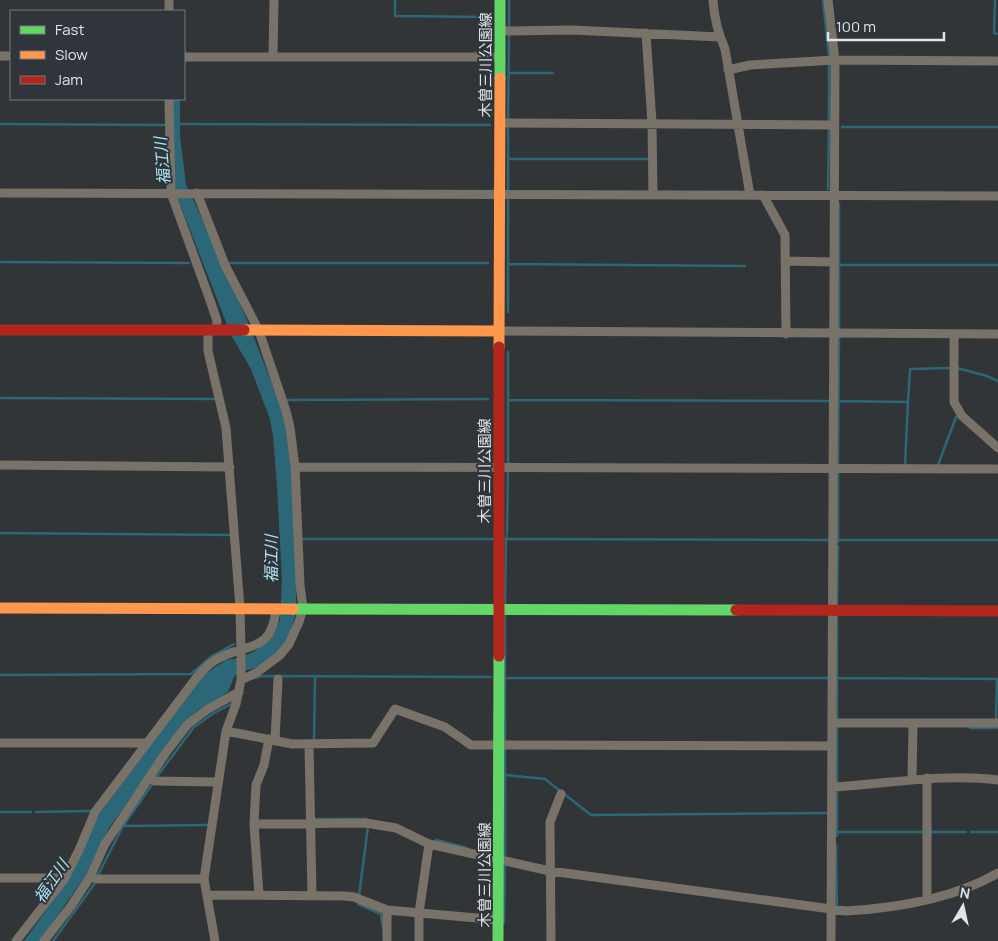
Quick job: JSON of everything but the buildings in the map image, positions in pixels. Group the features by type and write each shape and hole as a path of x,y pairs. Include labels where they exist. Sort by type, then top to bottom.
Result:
{"street":[{"path":"273,57 274,0"},
{"name":"木曽三川公園線","path":"498,941 500,745 498,331 500,0"},
{"path":"713,0 720,37 725,49 750,195"},
{"path":"828,0 835,60 832,941"},
{"path":"500,31 572,30 720,37"},
{"path":"646,33 652,123 653,195"},
{"path":"185,57 501,57"},
{"path":"728,70 750,65 835,60 998,61"},
{"path":"169,100 173,193 216,321 217,331 208,351 226,428 240,608 241,679 239,692 226,731 204,879 215,941"},
{"path":"500,123 834,125"},
{"path":"0,193 998,196"},
{"path":"196,193 225,265 257,331 286,411 295,467 302,608 295,632 289,644 279,656 256,673 241,679"},
{"path":"763,195 785,235 786,334"},
{"path":"786,262 834,262"},
{"path":"0,330 998,334"},
{"path":"954,334 954,402 962,416 998,448"},
{"path":"0,465 230,467"},
{"path":"295,467 998,469"},
{"path":"0,608 998,610"},
{"path":"16,941 65,878 96,812 197,676 214,661 254,647 263,641 269,634 278,608"},
{"path":"259,895 254,824 256,785 272,740 278,679"},
{"path":"44,941 71,906 90,877 105,844 188,724 208,709 239,692"},
{"path":"226,731 309,745 373,743 395,708 444,727 471,745 832,746"},
{"path":"832,723 998,723"},
{"path":"912,780 913,724"},
{"path":"0,743 146,743"},
{"path":"309,745 312,896"},
{"path":"149,778 154,781 218,782"},
{"path":"832,787 927,778 981,778 998,780"},
{"path":"927,778 927,900"},
{"path":"551,941 550,822 561,794"},
{"path":"254,824 366,823 396,828 429,844 550,872 846,911 867,910 947,896 998,873"},
{"path":"419,941 419,913 429,844"},
{"path":"90,877 98,879 204,879"},
{"path":"0,878 65,878"},
{"path":"207,895 354,897 387,910 499,920"},
{"path":"387,910 387,941"}],"water":[{"path":"173,100 180,100 180,136 186,185 247,320 285,417 290,442 296,612 291,631 283,646 274,656 255,668 239,672 234,677 228,692 197,711 182,726 109,828 85,876 40,941 24,941 72,874 98,816 202,676 226,660 239,658 255,651 270,640 280,620 282,580 277,486 270,419 251,369 231,335 178,199 174,183"}],"waterway":[{"path":"395,0 395,16 489,17"},
{"path":"509,0 509,28"},
{"path":"823,0 829,56"},
{"path":"995,0 994,33 998,34"},
{"path":"508,120 509,35"},
{"path":"829,64 829,120"},
{"path":"509,73 553,73"},
{"path":"0,124 164,125"},
{"path":"177,124 490,125"},
{"path":"508,127 508,191"},
{"path":"842,127 998,127"},
{"path":"828,189 829,128"},
{"path":"508,159 649,159"},
{"path":"508,200 508,312"},
{"path":"839,204 839,329"},
{"path":"0,262 189,263"},
{"path":"230,263 488,263"},
{"path":"508,264 745,266"},
{"path":"839,265 998,265"},
{"path":"838,465 839,337"},
{"path":"508,352 508,464"},
{"path":"838,401 908,402 910,369 951,368"},
{"path":"957,368 998,381"},
{"path":"0,398 216,399"},
{"path":"288,400 488,399"},
{"path":"508,400 828,401"},
{"path":"905,465 908,402"},
{"path":"937,465 956,417"},
{"path":"507,533 508,471"},
{"path":"838,473 838,542"},
{"path":"0,533 232,535"},
{"path":"505,605 507,536"},
{"path":"303,539 493,539"},
{"path":"503,539 829,540"},
{"path":"835,540 998,540"},
{"path":"837,606 838,546"},
{"path":"505,614 505,741"},
{"path":"837,616 837,720"},
{"path":"0,675 191,674 212,656 234,644"},
{"path":"255,678 262,676 491,677"},
{"path":"314,741 315,677"},
{"path":"505,678 829,678"},
{"path":"837,678 998,679"},
{"path":"996,718 997,679"},
{"path":"155,779 194,727 233,703"},
{"path":"837,726 837,782"},
{"path":"970,728 997,728"},
{"path":"505,749 505,856"},
{"path":"505,775 545,779 591,815 828,813"},
{"path":"97,877 123,826 151,786"},
{"path":"837,790 837,836"},
{"path":"36,812 90,811"},
{"path":"0,812 31,812"},
{"path":"313,816 315,819 366,819"},
{"path":"123,826 207,825"},
{"path":"359,896 368,826"},
{"path":"837,832 924,832"},
{"path":"930,832 966,832"},
{"path":"971,832 998,832"},
{"path":"436,840 467,848"},
{"path":"836,845 837,907"},
{"path":"504,923 505,867"},
{"path":"53,941 95,883"},
{"path":"359,902 358,904 381,914 383,928"}],"traffic: fast":[{"path":"500,0 500,78"},
{"path":"293,609 736,610"},
{"path":"498,941 499,656"}],"traffic: slow":[{"path":"499,347 500,78"},
{"path":"244,330 499,331"},
{"path":"0,608 293,609"}],"traffic: jam":[{"path":"0,330 244,330"},
{"path":"499,347 499,656"},
{"path":"736,610 998,611"}],"water label":[{"name":"福江川","path":"162,161"},
{"name":"福江川","path":"271,559"},
{"name":"福江川","path":"51,881"}]}
